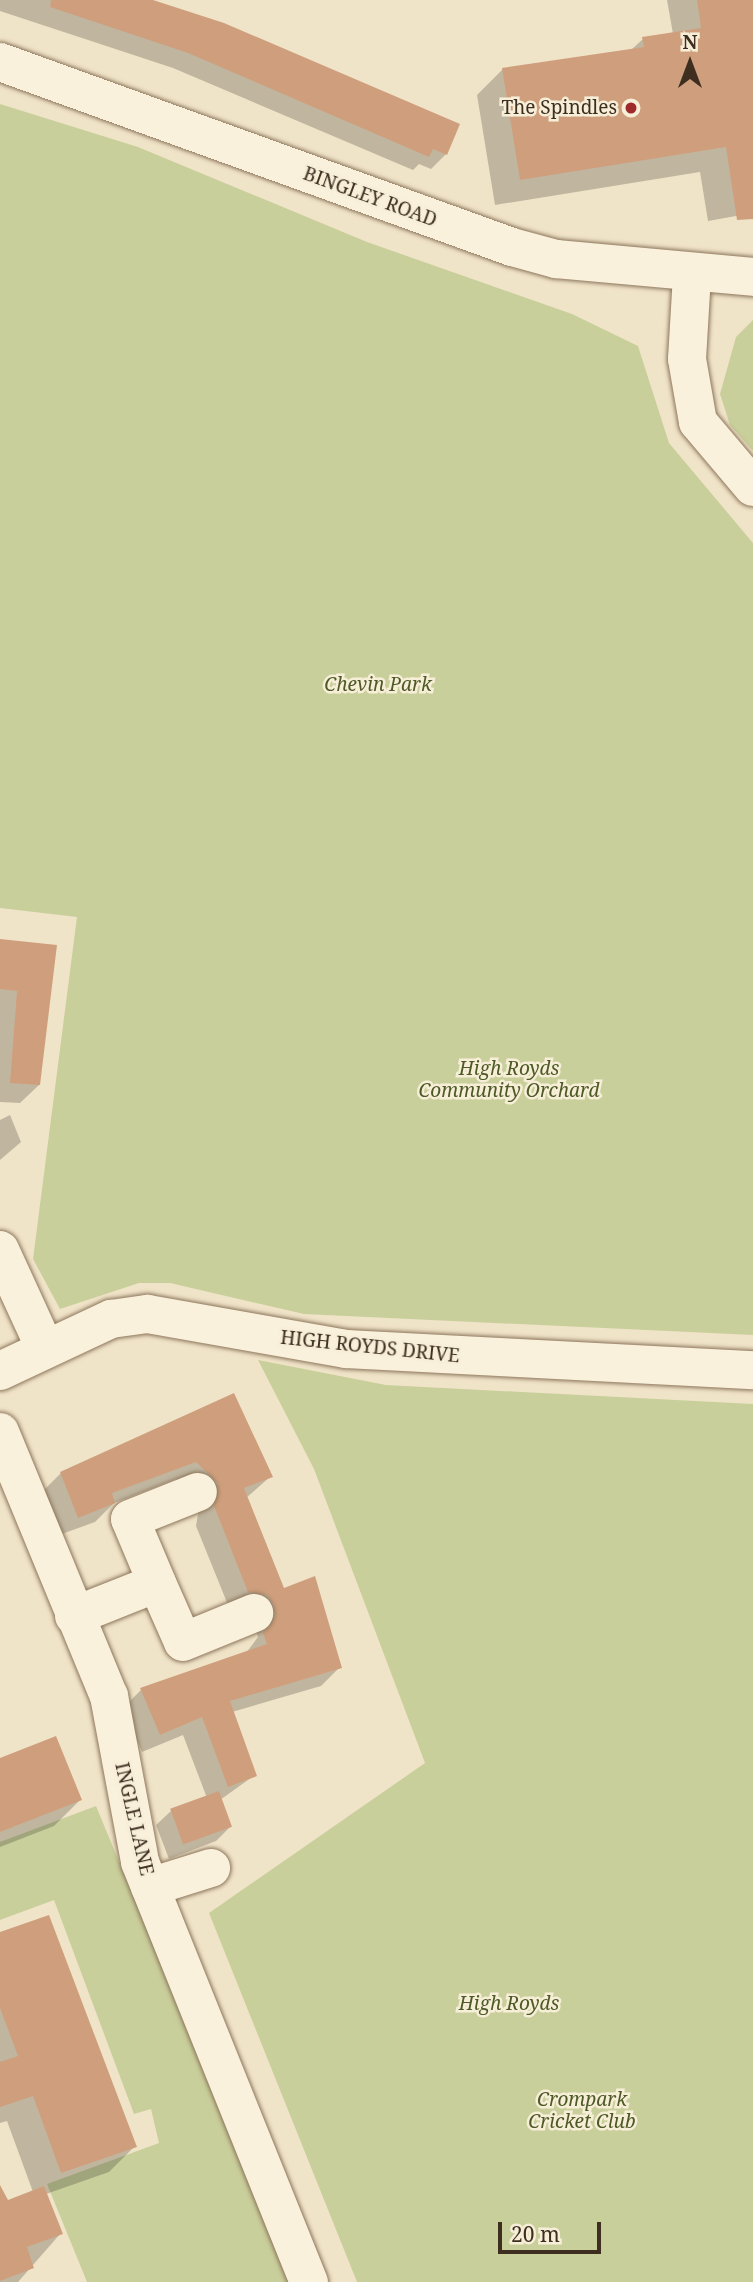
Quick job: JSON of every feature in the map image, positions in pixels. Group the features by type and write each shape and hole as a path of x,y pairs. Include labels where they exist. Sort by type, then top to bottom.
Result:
{"street":[{"name":"BINGLEY ROAD","path":"0,61 512,247 556,259 692,275 753,277"},
{"path":"692,275 687,359 698,422 753,487"},
{"path":"0,1250 44,1346"},
{"name":"HIGH ROYDS DRIVE","path":"0,1371 44,1346 111,1319 148,1314 346,1349 753,1370"},
{"name":"INGLE LANE","path":"0,1432 109,1696 150,1887 309,2282"},
{"path":"198,1492 130,1519 183,1642 254,1614"},
{"path":"74,1616 157,1583"},
{"path":"150,1887 211,1868"}],"green space":[{"name":"Chevin Park","path":"0,104 138,147 367,242 572,314 638,346 669,443 753,543 753,1335 304,1314 170,1283 139,1283 60,1309 33,1259 77,917 0,908"},
{"path":"753,320 753,451 730,425 720,394 736,337"},
{"name":"High Royds","path":"258,1360 386,1385 753,1404 753,2282 357,2282 209,1913 425,1763 314,1469"},
{"path":"96,1806 293,2282 87,2282 47,2184 159,2143 151,2109 134,2114 54,1900 0,1920 0,1842"}],"building":[{"path":"51,0 153,0 224,23 460,124 447,155 433,149 429,157 188,53 50,7"},
{"name":"The Spindles","path":"697,0 753,0 753,219 737,220 726,147 520,180 502,68 644,47 642,37 701,28"},
{"path":"0,939 57,945 40,1085 10,1083 17,991 0,989"},
{"path":"234,1393 273,1477 244,1488 284,1588 315,1576 342,1668 230,1701 257,1776 228,1787 202,1717 160,1735 140,1688 267,1644 263,1633 275,1617 274,1605 267,1595 248,1592 214,1506 218,1483 196,1462 112,1493 115,1503 78,1518 60,1472"},
{"path":"56,1736 82,1800 0,1832 0,1758"},
{"path":"219,1791 232,1827 183,1844 170,1809"},
{"path":"49,1915 137,2147 61,2173 33,2096 0,2107 0,2062 18,2056 0,2008 0,1932"},
{"path":"0,2185 8,2200 44,2186 63,2234 27,2247 34,2268 0,2281"}],"place":[{"name":"The Spindles","path":"631,108"}],"park label":[{"name":"High Royds Community Orchard","path":"509,1080"},
{"name":"Crompark Cricket Club","path":"582,2111"}]}
